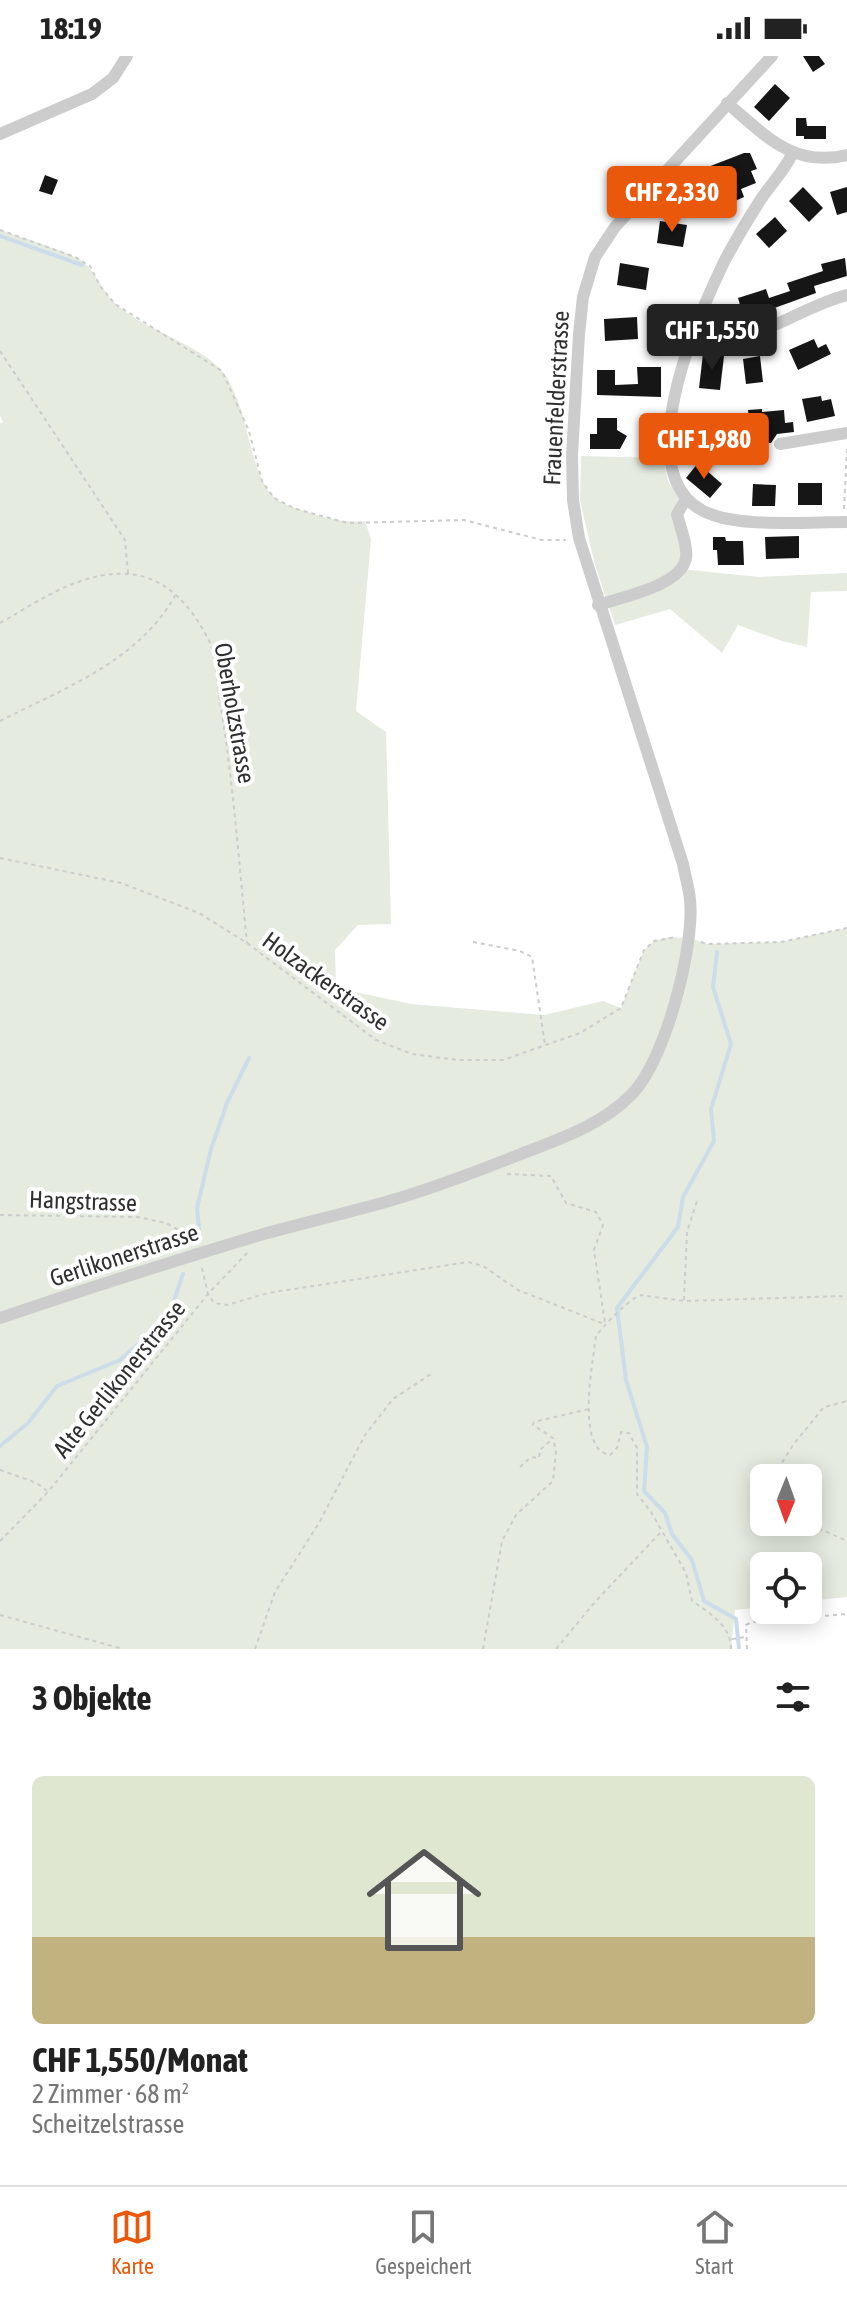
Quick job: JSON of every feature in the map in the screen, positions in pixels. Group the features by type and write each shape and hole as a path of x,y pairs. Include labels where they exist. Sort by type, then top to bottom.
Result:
{"street":[{"path":"0,134 92,94 113,78 127,56"},
{"name":"Frauenfelderstrasse","path":"689,938 690,901 683,864 579,538 573,485 577,364 583,297 595,257 615,227 772,56"},
{"path":"727,103 768,139 792,154 819,158 847,155"},
{"path":"792,154 724,261 682,370 671,413 668,458 675,481 686,499 710,515 728,519 846,522"},
{"path":"696,333 717,338 753,334 847,295"},
{"path":"780,444 847,433"},
{"path":"598,605 678,575 687,556 677,514 686,499"},
{"name":"Gerlikonerstrasse","path":"0,1318 198,1254 391,1200 562,1139 609,1115 634,1093 654,1060 670,1017 689,938"}],"path":[{"path":"0,230 83,261 90,266 100,286 115,304 222,371 249,431 262,481 274,498 296,509 348,523 464,520 542,540 579,538"},
{"path":"0,351 125,540 128,574"},
{"path":"846,522 847,449"},
{"name":"Oberholzstrasse","path":"0,623 68,584 91,577 128,574 151,578 176,594 210,643 229,758 247,943"},
{"path":"0,721 111,664 130,650 176,594"},
{"name":"Holzackerstrasse","path":"0,858 121,883 199,913 247,943 376,1040 412,1054 458,1060 503,1060 580,1033 621,1008 644,950 654,941 669,937 689,938"},
{"path":"689,938 708,944 781,942 847,928"},
{"path":"473,942 520,951 532,957 545,1046"},
{"path":"512,1167 500,1172 551,1176 566,1203 596,1212 603,1225 594,1250 606,1324"},
{"path":"684,1301 687,1232 697,1201"},
{"name":"Hangstrasse","path":"0,1215 138,1217 166,1223 184,1233 198,1254"},
{"name":"Alte Gerlikonerstrasse","path":"0,1541 48,1492 208,1294 261,1235"},
{"path":"198,1254 208,1294 214,1303 227,1305 268,1293 468,1262 483,1266 518,1290 606,1324"},
{"path":"731,1649 731,1639 712,1614 692,1601 686,1573 651,1512 637,1494 637,1448 634,1440 623,1431 614,1453 602,1454 593,1443 588,1426 596,1336 634,1297 641,1295 684,1301 847,1296"},
{"path":"255,1649 275,1592 319,1523 365,1435 393,1399 434,1372"},
{"path":"781,1464 824,1407 847,1401"},
{"path":"483,1648 502,1541 516,1515 553,1481 556,1452 553,1438 533,1425 534,1422 591,1409"},
{"path":"520,1467 531,1457 539,1458 540,1450 553,1438"},
{"path":"0,1470 37,1483 48,1492"},
{"path":"822,1530 847,1541"},
{"path":"556,1649 661,1532"},
{"path":"747,1649 746,1625 752,1622 847,1614"},
{"path":"0,1615 123,1649"},
{"path":"731,1639 745,1637"}],"shaded area":[{"path":"0,230 82,261 125,312 212,361 231,385 258,470 272,495 290,506 324,517 365,521 371,539 356,711 386,732 391,924 358,925 335,950 336,988 411,1004 544,1015 603,1001 621,1008 644,950 654,941 669,937 689,938 708,944 781,942 847,928 847,1597 822,1600 822,1552 750,1552 750,1608 735,1610 731,1649 0,1649 0,423 3,422 0,416"},
{"path":"581,456 663,458 668,481 679,499 671,512 684,554 680,569 759,577 847,573 847,591 811,592 807,647 738,625 722,653 670,609 615,625 595,565 580,501"}],"building":[{"path":"803,56 819,56 825,64 813,72"},
{"path":"775,84 790,98 769,121 754,107"},
{"path":"796,118 806,118 807,126 826,126 826,139 796,136"},
{"path":"750,153 757,169 751,171 756,183 741,189 744,197 735,201 727,181 716,186 708,167"},
{"path":"45,175 58,180 52,195 39,191"},
{"path":"803,187 823,208 809,222 789,201"},
{"path":"847,187 847,212 837,215 830,192"},
{"path":"775,217 787,231 769,248 756,234"},
{"path":"660,221 687,225 683,247 657,243"},
{"path":"845,258 847,276 814,286 816,293 744,319 738,298 766,289 769,298 790,291 787,283 823,271 821,264"},
{"path":"620,263 649,268 646,290 617,285"},
{"path":"637,317 638,339 605,341 604,319"},
{"path":"814,339 818,348 826,344 831,354 798,370 789,350"},
{"path":"703,354 724,356 720,390 699,388"},
{"path":"760,356 763,382 746,384 743,359"},
{"path":"637,367 661,367 661,397 597,395 597,370 615,370 615,385 638,384"},
{"path":"821,396 822,401 831,399 835,416 807,422 802,399"},
{"path":"762,409 762,412 784,410 785,423 793,422 794,432 777,434 771,443 761,443 760,435 750,436 748,410"},
{"path":"597,418 617,418 617,430 627,436 620,449 590,449 590,434 597,434"},
{"path":"685,418 713,418 713,436 685,436"},
{"path":"698,463 722,484 710,498 686,478"},
{"path":"798,483 822,483 822,505 798,505"},
{"path":"753,484 776,485 775,506 752,506"},
{"path":"799,536 799,558 766,559 765,537"},
{"path":"713,537 743,541 744,565 718,565"}],"waterway":[{"path":"0,236 82,265"},
{"path":"717,952 713,987 731,1044 711,1109 714,1141 683,1197 678,1227 617,1308 626,1380 647,1447 644,1491 665,1513 672,1534 692,1560 704,1601 736,1619 739,1649"},
{"path":"200,1240 197,1208 211,1149 227,1103 249,1058"},
{"path":"0,1446 28,1423 57,1386 120,1360 168,1318 183,1274"}]}
